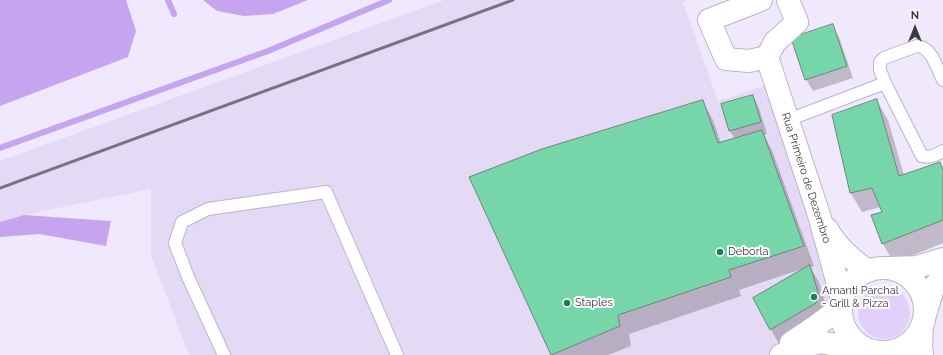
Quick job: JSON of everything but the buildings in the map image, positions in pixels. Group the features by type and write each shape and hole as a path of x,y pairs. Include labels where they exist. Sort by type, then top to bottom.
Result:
{"street":[{"path":"761,0 709,20 726,59 749,61 767,57 775,42 797,22 788,0"},
{"name":"Rua Primeiro de Dezembro","path":"767,57 819,215 841,303"},
{"path":"819,215 830,236 850,259 875,269 902,273 910,278 919,289 924,303 921,346 922,355"},
{"path":"875,353 855,343 846,332 842,322 841,303 846,289 855,278 875,269 917,267 943,259"},
{"path":"781,355 819,342 875,353 897,350 910,343 919,332 933,288 943,276"},
{"path":"770,355 816,327 841,303"}],"lane":[{"path":"943,80 928,51 922,46 917,46 884,58 880,62 880,70 885,83 922,156 927,158 943,152"},
{"path":"788,120 885,83"},
{"path":"224,355 188,277 175,243 182,222 208,209 326,192 397,355"}],"shaded area":[{"path":"0,0 126,0 136,31 128,57 0,106"},
{"path":"203,0 308,0 273,14 244,16 217,11"},
{"path":"444,0 687,0 683,3 718,101 775,82 836,306 815,327 770,355 189,355 151,255 151,189 24,215 0,222 0,161"},
{"path":"24,215 111,221 106,246 39,234 0,237 0,222"},
{"path":"884,287 894,289 902,295 908,303 910,313 908,323 902,331 894,337 884,339 874,337 866,331 860,323 858,313 860,303 866,295 874,289"}],"waterway":[{"path":"168,0 174,14"},
{"path":"0,148 268,51 389,0"}],"railway":[{"path":"0,188 513,0"}],"place":[{"name":"Deborla","path":"720,252"},
{"name":"Amanti Parchal - Grill & Pizza","path":"814,297"},
{"name":"Staples","path":"567,303"}]}
